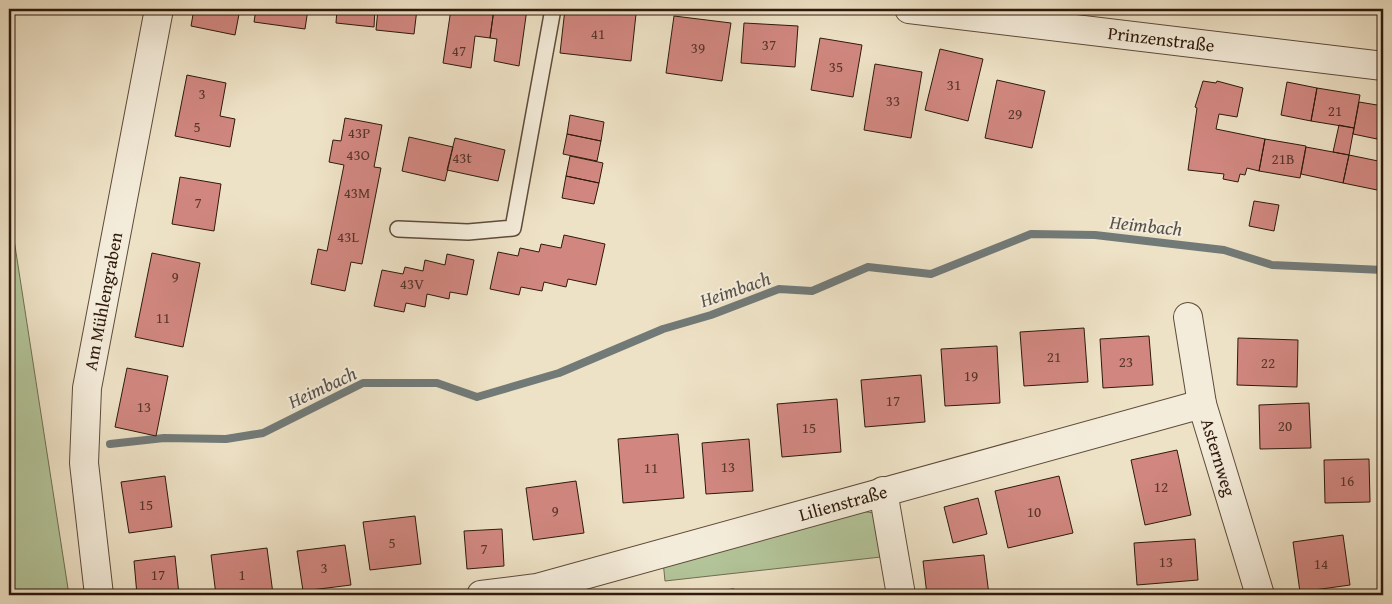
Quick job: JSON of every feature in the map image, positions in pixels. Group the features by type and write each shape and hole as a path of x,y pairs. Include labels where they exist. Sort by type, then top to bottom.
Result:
{"street":[{"name":"Am Mühlengraben","path":"99,595 84,463 87,388 159,9"},
{"name":"Prinzenstraße","path":"909,9 1383,66"},
{"name":"Asternweg","path":"1188,317 1202,404 1260,595"},
{"name":"Lilienstraße","path":"481,595 538,592 883,491 1202,404"},
{"path":"883,491 901,595"}],"lane":[{"path":"398,230 468,232 513,228 553,9"}],"green space":[{"path":"9,233 13,233 69,595 9,595"},
{"path":"855,510 880,514 890,556 665,581 663,561"}],"building":[{"path":"194,9 240,9 235,35 191,26"},
{"path":"256,9 308,9 305,29 254,22"},
{"path":"337,9 375,9 374,27 336,23"},
{"path":"378,9 417,9 414,34 376,30"},
{"path":"451,9 494,9 490,38 475,36 471,68 443,63"},
{"path":"494,9 527,9 519,66 494,61 497,39 490,38"},
{"path":"565,9 591,9 636,14 631,61 560,53"},
{"path":"674,16 731,23 722,81 666,73"},
{"path":"744,23 798,26 795,67 741,63"},
{"path":"820,38 862,45 853,97 811,90"},
{"path":"940,49 983,59 968,121 925,110"},
{"path":"875,64 922,72 911,138 864,130"},
{"path":"187,75 226,83 220,116 235,119 230,147 175,136"},
{"path":"997,80 1045,91 1032,148 985,138"},
{"path":"1203,81 1216,83 1217,81 1243,88 1237,117 1219,114 1216,129 1265,139 1259,171 1247,168 1245,175 1240,174 1238,182 1223,179 1224,174 1188,170 1197,108 1195,107"},
{"path":"1287,82 1317,88 1311,121 1281,115"},
{"path":"1317,88 1360,95 1354,128 1311,121"},
{"path":"1359,102 1383,106 1377,139 1353,134"},
{"path":"570,115 604,122 601,141 567,134"},
{"path":"345,118 382,125 374,167 381,168 362,264 351,262 345,291 311,284 318,249 327,251 344,165 329,162 333,140 341,141"},
{"path":"1339,125 1354,128 1349,155 1333,152"},
{"path":"567,134 601,141 597,161 563,154"},
{"path":"409,137 453,147 445,181 402,171"},
{"path":"455,138 505,150 498,181 447,170"},
{"path":"1265,139 1306,146 1300,178 1259,171"},
{"path":"1306,147 1349,155 1343,183 1301,174"},
{"path":"1349,155 1383,162 1382,191 1343,183"},
{"path":"570,156 603,163 599,183 566,176"},
{"path":"566,176 599,183 594,204 562,198"},
{"path":"180,177 221,184 214,231 172,224"},
{"path":"1254,201 1279,205 1274,231 1249,226"},
{"path":"564,235 605,244 596,285 568,279 566,287 544,282 542,291 521,287 519,295 490,289 498,252 518,256 520,248 539,252 541,244 561,248"},
{"path":"152,253 200,263 183,347 135,337"},
{"path":"447,254 474,260 467,295 450,292 449,299 427,294 425,307 406,303 404,312 374,306 382,270 403,274 405,267 423,271 425,260 445,265"},
{"path":"1084,328 1088,382 1024,386 1020,332"},
{"path":"1149,336 1153,385 1103,388 1100,339"},
{"path":"1238,338 1298,340 1297,387 1237,385"},
{"path":"997,346 1000,403 945,406 941,349"},
{"path":"127,368 168,376 156,436 115,427"},
{"path":"921,375 925,422 865,427 861,380"},
{"path":"837,399 841,452 782,457 777,404"},
{"path":"1309,403 1311,448 1260,449 1259,405"},
{"path":"678,434 684,498 623,503 618,439"},
{"path":"749,439 753,491 706,494 702,443"},
{"path":"1177,450 1191,515 1145,525 1131,460"},
{"path":"1369,459 1370,502 1325,503 1324,460"},
{"path":"165,476 172,527 129,533 121,482"},
{"path":"1059,476 1073,533 1008,548 995,491"},
{"path":"576,481 584,533 533,540 526,488"},
{"path":"978,498 987,534 953,543 944,507"},
{"path":"415,516 421,564 370,570 363,522"},
{"path":"502,529 504,566 467,569 464,531"},
{"path":"1343,535 1350,585 1300,592 1293,542"},
{"path":"1195,539 1198,580 1137,585 1134,543"},
{"path":"345,545 351,585 303,591 297,551"},
{"path":"267,548 273,594 216,595 211,555"},
{"path":"984,555 989,595 927,595 923,561"},
{"path":"175,556 179,595 137,595 134,561"},
{"path":"734,589 735,595 702,595 702,592"}],"waterway":[{"name":"Heimbach","path":"110,444 164,438 226,439 263,433 363,383 437,383 477,397 559,373 663,329 711,315 779,289 812,291 868,267 931,274 1031,234 1095,235 1224,250 1272,265 1383,270"}]}
